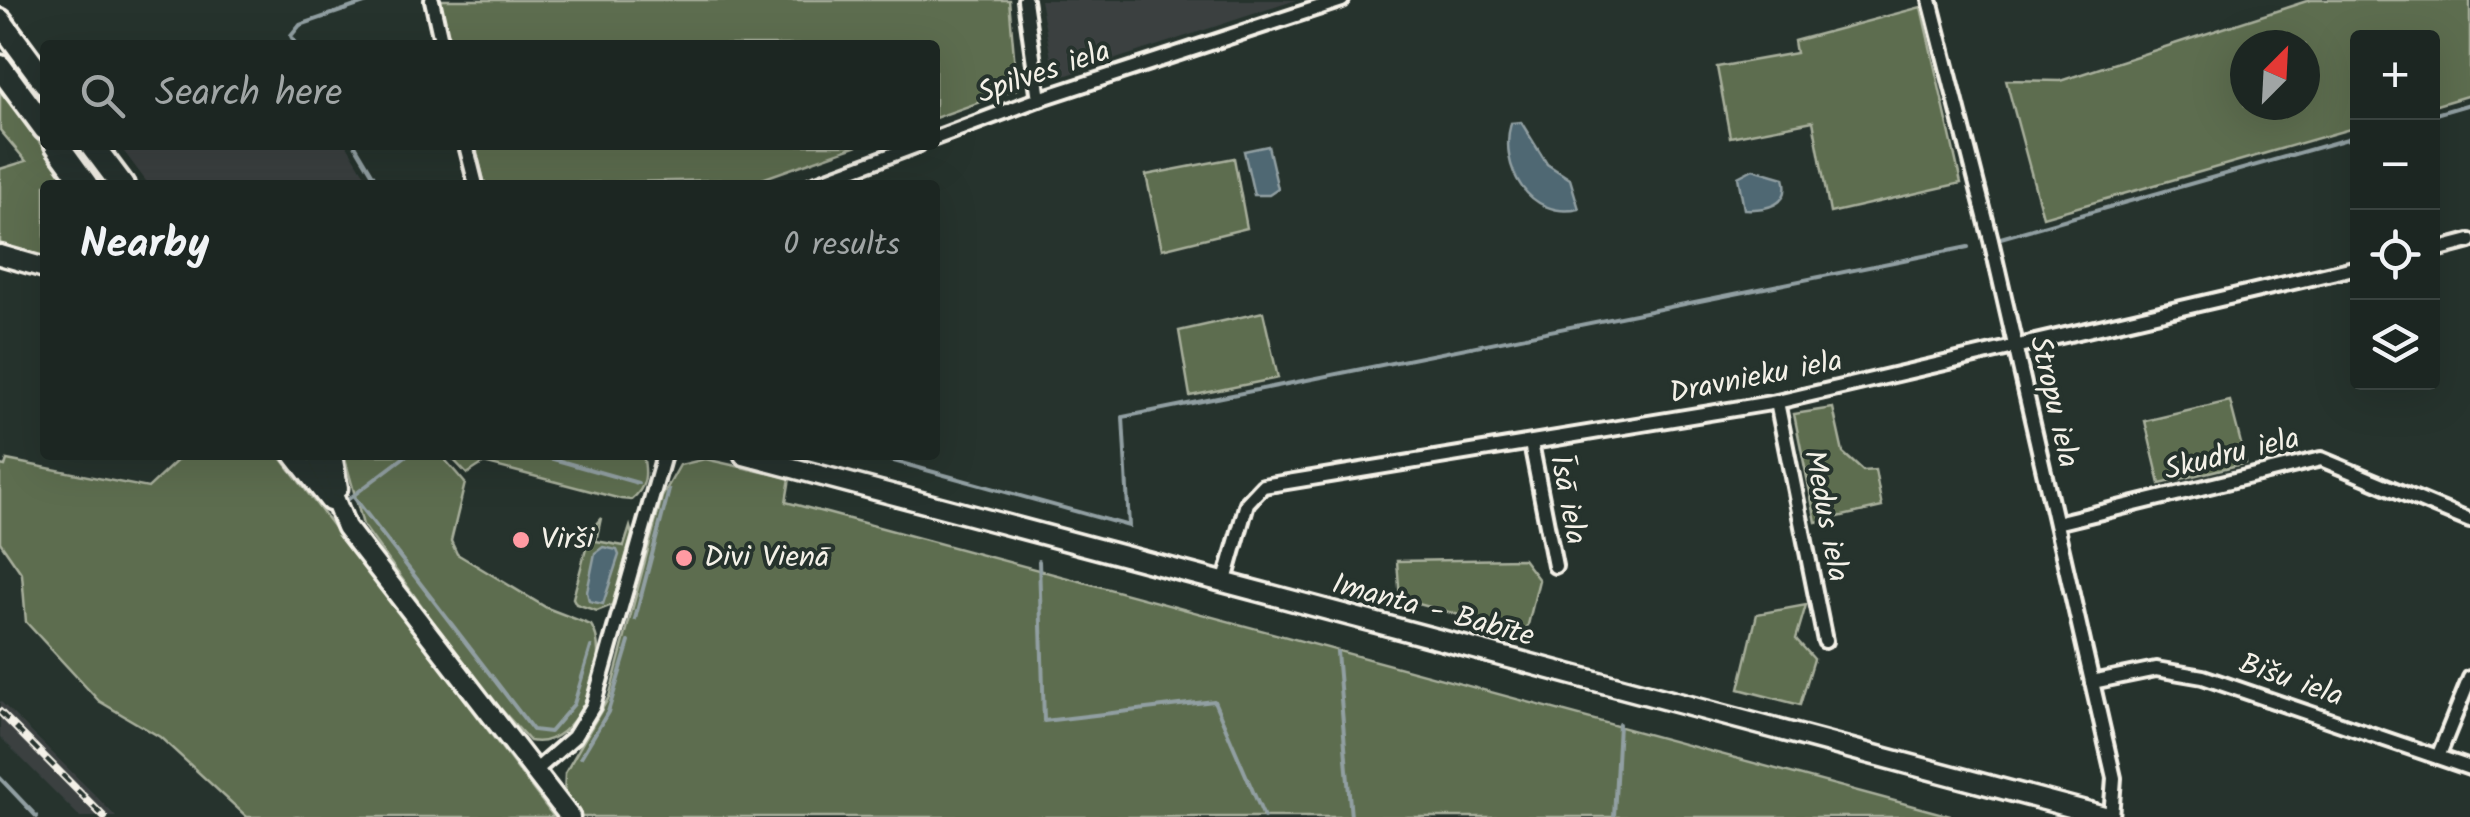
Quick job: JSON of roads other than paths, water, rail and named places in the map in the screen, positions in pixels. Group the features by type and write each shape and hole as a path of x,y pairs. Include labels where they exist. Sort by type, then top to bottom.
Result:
{"highway":[{"path":"0,22 40,75"},
{"path":"0,67 40,121"},
{"path":"61,150 82,180"},
{"path":"96,150 118,180"}],"main road":[{"path":"0,255 40,267"},
{"path":"298,460 570,817"},
{"path":"320,460 340,513"},
{"path":"333,460 340,513"},
{"name":"Imanta - Babīte","path":"763,460 2110,817"}],"street":[{"path":"432,0 441,40"},
{"path":"1025,0 1039,99"},
{"name":"Spilves iela","path":"940,136 1039,99 1342,0"},
{"name":"Stropu iela","path":"1930,0 2117,789 2110,817"},
{"path":"467,150 475,180"},
{"path":"824,180 905,150"},
{"path":"2440,249 2470,241"},
{"name":"Dravnieku iela","path":"1224,584 1247,503 1262,486 1777,402 2350,269"},
{"name":"Medus iela","path":"1777,402 1825,641"},
{"name":"Īsā iela","path":"1530,443 1555,566"},
{"name":"Skudru iela","path":"2056,523 2321,459 2470,521"},
{"path":"535,771 574,737 593,706 663,460"},
{"name":"Bišu iela","path":"2092,682 2156,669 2203,677 2470,768"},
{"path":"2438,757 2470,678"}],"water":[{"path":"1521,122 1547,164 1570,179 1579,209 1546,206 1522,187 1509,157 1508,140 1511,123"},
{"path":"1268,146 1278,189 1269,195 1254,195 1244,151"},
{"path":"1753,169 1784,178 1784,195 1775,204 1744,209 1738,177"},
{"path":"603,547 617,550 619,555 603,604 589,601 587,592 595,553"}],"waterway":[{"path":"293,40 291,36 300,25 373,0"},
{"path":"2440,113 2470,104"},
{"path":"1997,239 2350,138"},
{"path":"358,150 376,180"},
{"path":"890,460 1129,526 1123,417 1968,247"},
{"path":"346,501 400,460"},
{"path":"557,460 638,483"},
{"path":"635,619 669,490"},
{"path":"353,496 533,730 550,732 574,704 591,647"},
{"path":"1039,561 1044,721 1214,701 1264,817"},
{"path":"581,757 608,712 629,642"},
{"path":"1337,652 1351,817"},
{"path":"1614,817 1619,724"},
{"path":"0,778 37,817"}],"railway":[{"path":"0,712 104,817"}],"place":[{"name":"Virši","path":"521,540"},
{"name":"Divi Vienā","path":"684,558"}]}
